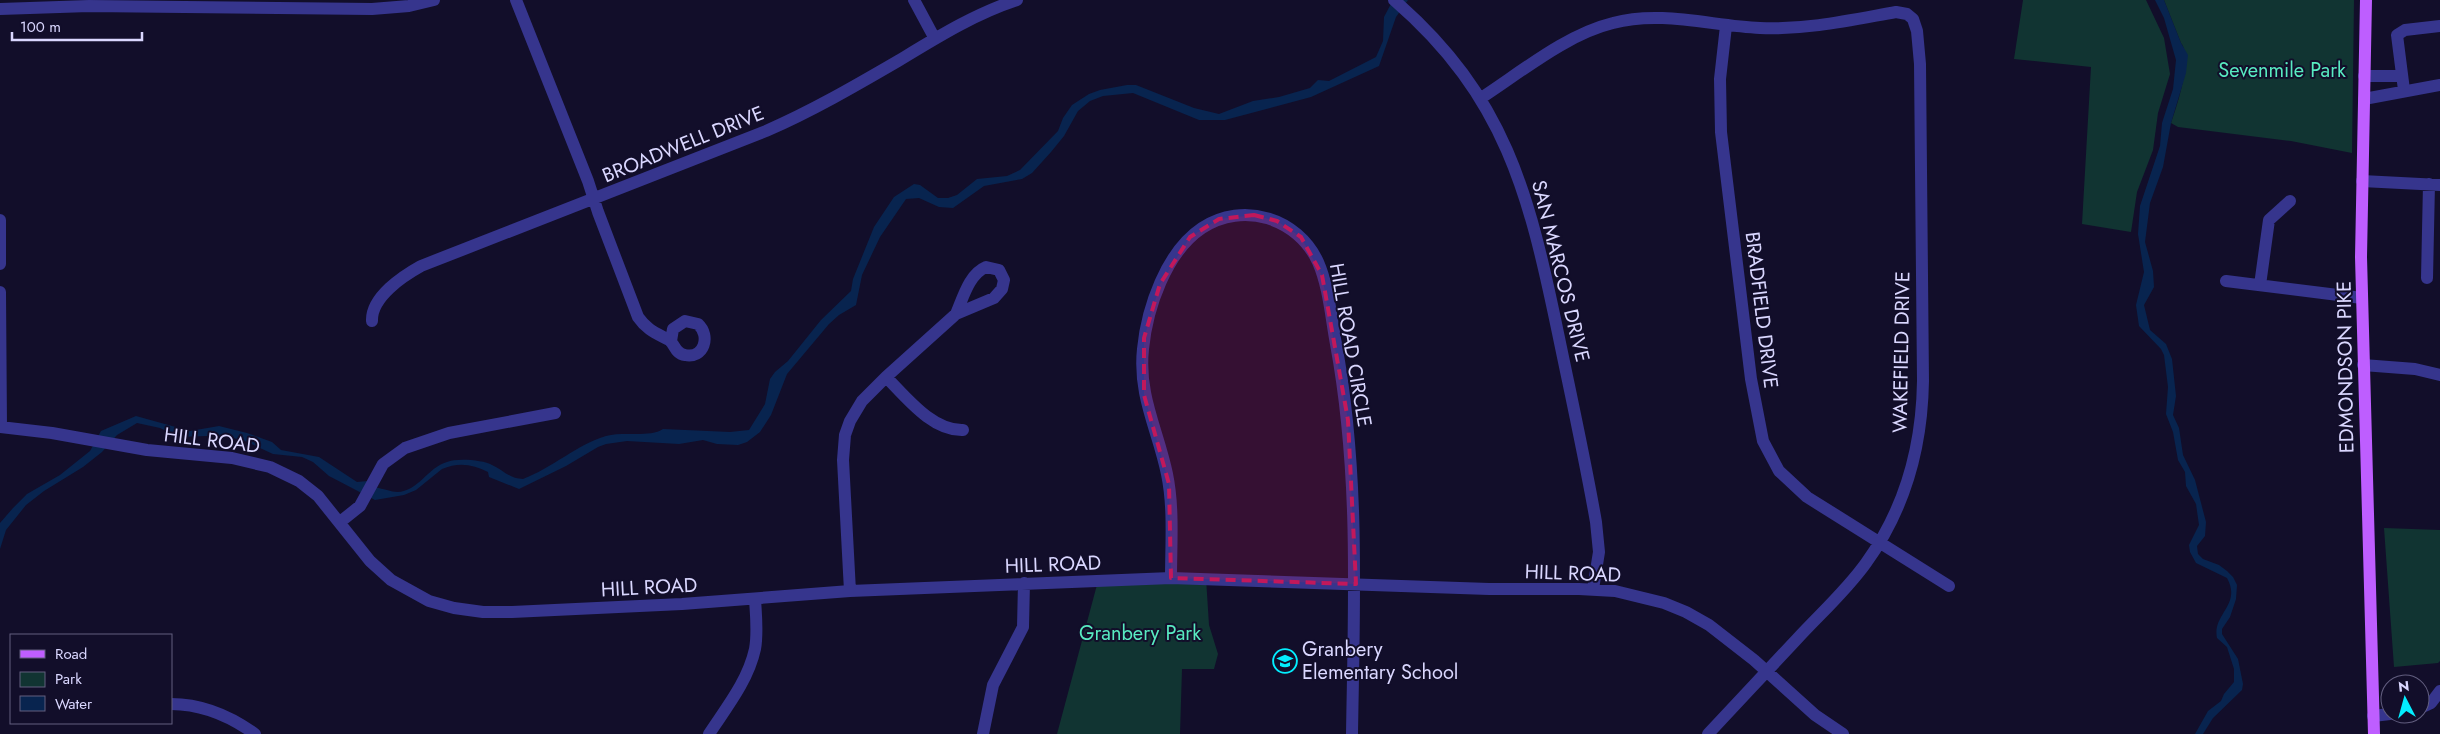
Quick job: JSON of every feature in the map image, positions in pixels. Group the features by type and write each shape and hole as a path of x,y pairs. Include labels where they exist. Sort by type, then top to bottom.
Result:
{"main road":[{"name":"EDMONDSON PIKE","path":"2366,0 2362,181 2362,298 2374,734"}],"street":[{"path":"0,9 89,6 372,9 410,6 434,0"},
{"path":"516,0 638,317 650,331 671,341"},
{"path":"914,0 935,39"},
{"name":"BROADWELL DRIVE","path":"372,321 372,313 380,300 411,272 784,123 835,97 935,39 992,9 1017,0"},
{"name":"SAN MARCOS DRIVE","path":"1394,0 1443,47 1481,98 1505,144 1523,187 1549,291 1597,531 1599,556 1593,589"},
{"name":"WAKEFIELD DRIVE","path":"1708,734 1842,593 1880,542 1898,508 1911,471 1922,412 1921,88 1918,39 1912,19 1904,13 1896,12 1793,29 1726,26"},
{"path":"1481,98 1572,40 1606,24 1626,20 1658,18 1726,26"},
{"name":"BRADFIELD DRIVE","path":"1726,26 1721,70 1720,115 1752,386 1760,434 1766,449 1779,471 1798,490 1949,586"},
{"path":"2404,90 2397,35 2405,30 2440,26"},
{"path":"2364,76 2401,76"},
{"path":"2364,99 2404,90 2440,85"},
{"path":"2362,181 2435,185 2427,278"},
{"path":"2260,285 2269,220 2290,201"},
{"name":"HILL ROAD CIRCLE","path":"1171,578 1169,484 1147,409 1143,384 1142,363 1146,326 1160,284 1178,252 1190,237 1204,226 1219,219 1254,215 1277,221 1301,237 1314,254 1322,274 1348,420 1356,584"},
{"path":"0,220 0,264"},
{"path":"2226,281 2362,298"},
{"path":"0,292 1,427"},
{"path":"850,591 843,470 844,440 847,429 859,406 886,377 956,314"},
{"path":"2364,365 2415,369 2440,374"},
{"path":"886,377 911,402 938,423 951,430 963,430"},
{"path":"340,522 356,511 387,460 422,441 462,430 555,413"},
{"name":"HILL ROAD","path":"1,427 52,432 116,446 232,458 270,467 305,486 340,522 370,561 391,580 429,601 454,608 483,612 512,612 755,599 850,591 1171,578 1489,589 1593,589 1642,596 1686,612 1720,633 1815,715 1843,734"},
{"path":"982,734 993,685 1023,627 1024,584"},
{"path":"1352,734 1356,584"},
{"path":"709,734 743,682 752,658 757,627 755,599"},
{"path":"2430,704 2440,691"},
{"path":"172,704 194,706 214,712 233,720 255,734"},
{"path":"2373,716 2380,715"}],"highlighted area":[{"path":"1254,215 1277,221 1301,237 1322,275 1348,420 1356,584 1171,578 1169,484 1144,395 1144,338 1160,284 1190,237 1219,219"}],"green space":[{"path":"2023,0 2146,0 2164,38 2170,74 2158,113 2153,150 2137,192 2131,232 2082,224 2091,67 2014,59"},
{"name":"Sevenmile Park","path":"2164,0 2354,0 2352,153 2291,141 2178,127 2171,123 2183,82 2185,59 2184,50"},
{"path":"2384,528 2440,530 2440,661 2438,663 2394,667"},
{"name":"Granbery Park","path":"1206,578 1209,625 1218,654 1214,669 1182,669 1180,734 1057,734 1098,581"}],"water":[{"path":"1393,0 1408,0 1396,17 1379,66 1311,97 1225,120 1199,120 1133,93 1103,96 1090,101 1078,111 1064,136 1051,152 1032,173 1022,179 984,186 953,208 939,207 919,198 906,199 880,237 862,275 856,305 839,315 829,324 787,374 771,415 760,432 747,442 738,445 717,444 703,440 679,444 627,441 606,444 519,489 489,477 488,472 477,467 454,465 442,469 416,490 404,495 375,500 329,476 313,462 302,457 273,454 245,441 233,438 179,437 160,428 137,423 117,435 102,452 83,467 44,491 26,505 6,530 0,549 0,523 27,494 60,475 90,451 101,431 136,416 190,431 219,426 247,433 272,442 281,450 319,457 357,482 368,481 377,487 397,492 405,491 412,487 439,465 451,461 483,462 510,476 523,479 585,445 606,436 644,434 658,432 663,429 730,432 749,430 765,404 770,379 775,372 788,361 821,320 851,291 853,279 874,227 894,197 914,184 920,185 938,198 948,198 957,195 977,179 1007,176 1020,170 1058,131 1063,118 1072,105 1089,94 1100,90 1136,85 1194,108 1219,114 1253,101 1279,97 1310,88 1318,80 1329,81 1376,57 1383,41 1384,17"},
{"path":"2155,0 2164,0 2181,43 2188,55 2186,73 2171,123 2163,167 2150,203 2145,242 2153,271 2154,287 2144,305 2150,330 2166,344 2172,359 2176,396 2173,415 2179,428 2183,455 2195,480 2206,522 2205,536 2197,546 2198,554 2203,559 2219,565 2227,571 2237,585 2236,599 2230,617 2222,629 2222,634 2238,659 2243,684 2242,690 2213,718 2203,734 2195,734 2208,711 2221,701 2234,682 2234,669 2227,647 2217,638 2219,622 2229,603 2231,587 2227,578 2196,563 2190,552 2189,545 2199,525 2196,504 2186,486 2185,472 2178,460 2173,432 2166,414 2168,387 2164,355 2161,349 2139,326 2136,305 2144,272 2138,234 2140,206 2160,146 2162,123 2173,89 2176,60 2164,18"}],"place":[{"name":"Granbery Elementary School","path":"1285,661"}]}
